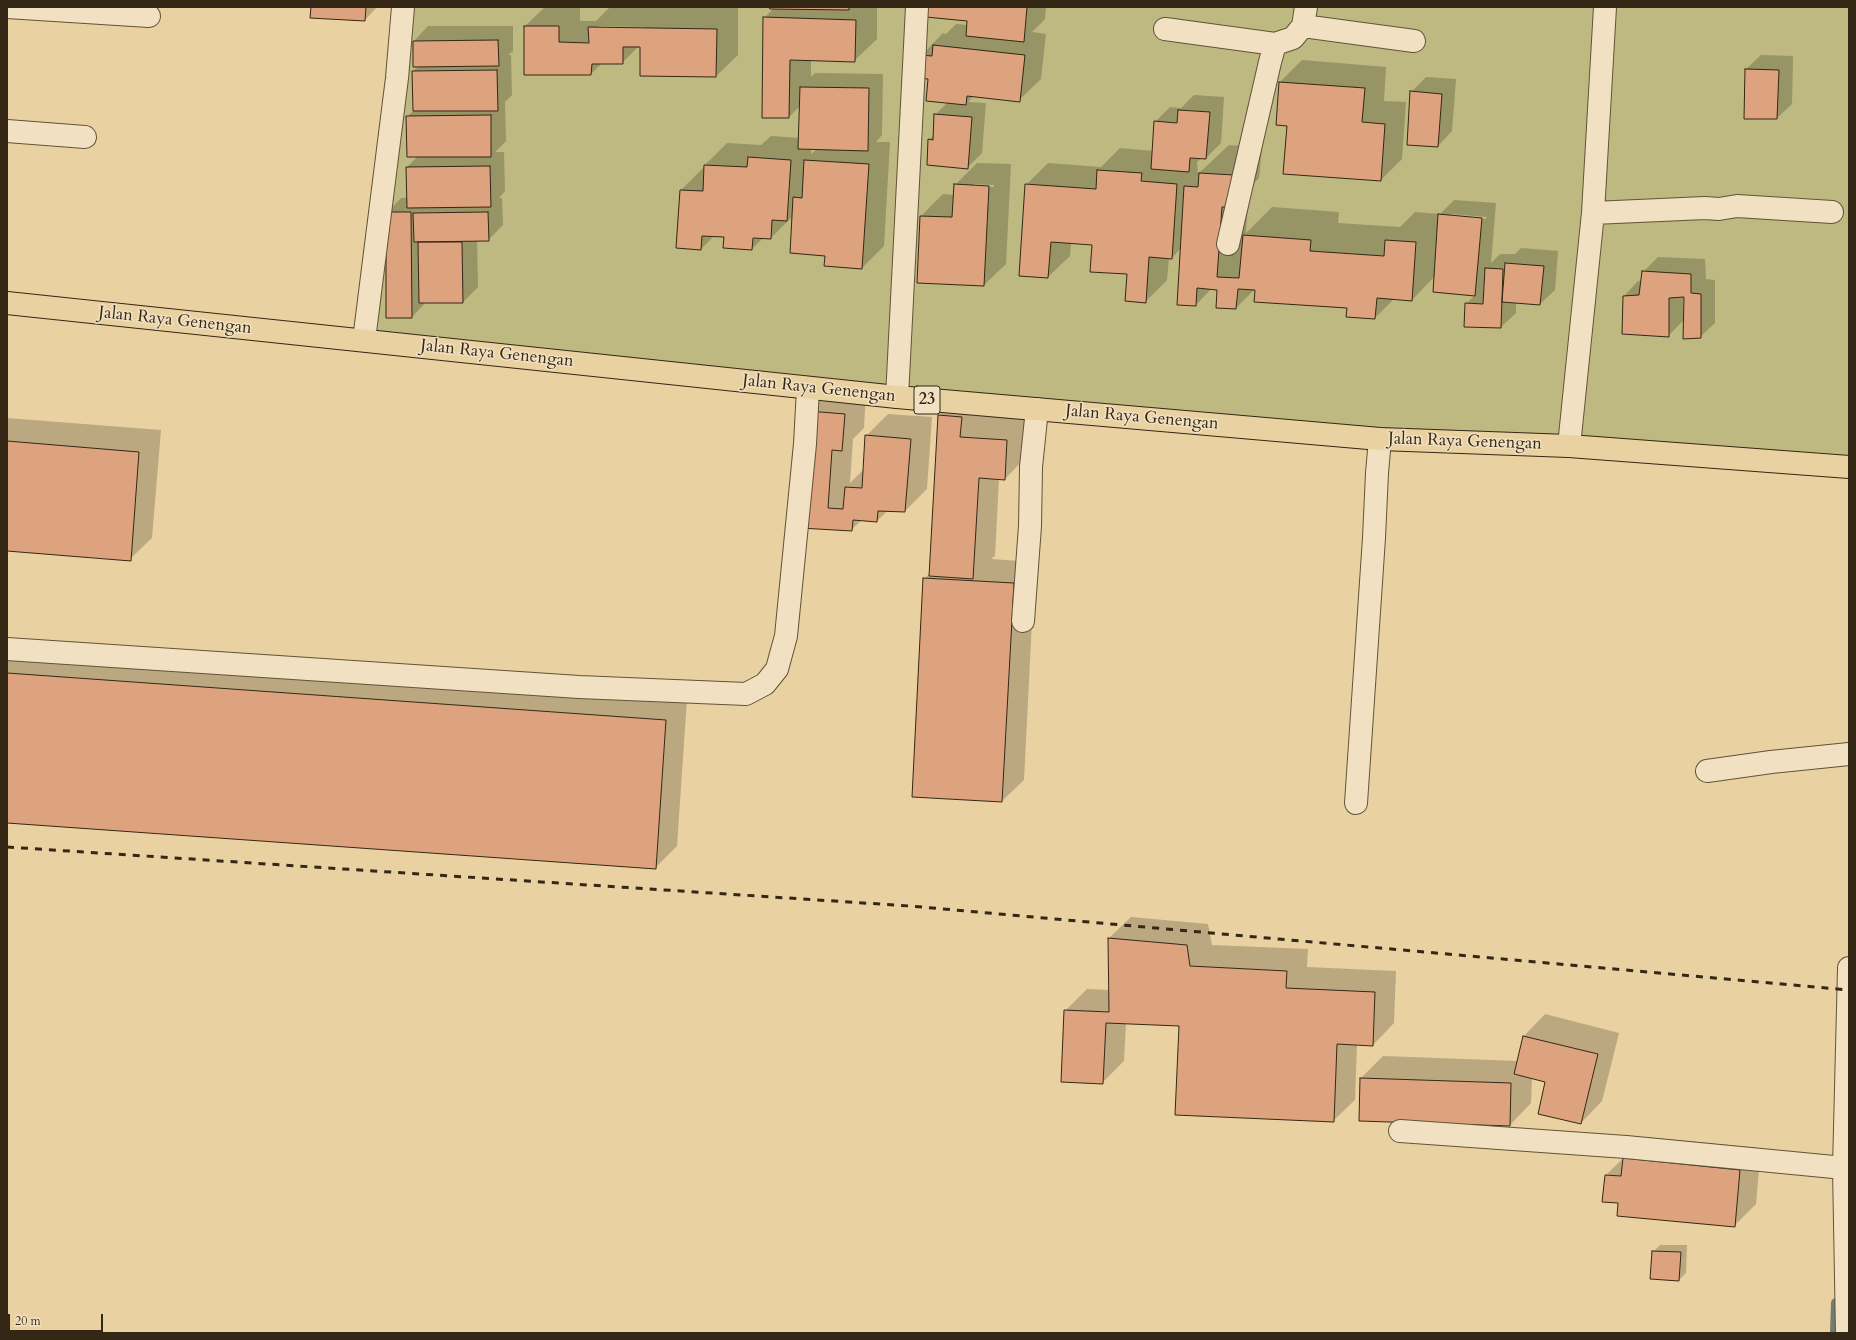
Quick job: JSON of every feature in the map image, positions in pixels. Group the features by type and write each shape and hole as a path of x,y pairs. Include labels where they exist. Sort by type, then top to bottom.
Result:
{"highway":[{"name":"Jalan Raya Genengan","path":"7,303 364,340 808,389 897,397 1380,439 1569,446 1849,467"}],"street":[{"path":"7,7 149,16"},
{"path":"364,340 397,78 403,7"},
{"path":"897,397 917,7"},
{"path":"1569,446 1593,213 1605,7"},
{"path":"1165,29 1275,44 1293,38 1304,16 1414,41"},
{"path":"1228,244 1275,44"},
{"path":"7,131 85,137"},
{"path":"1593,213 1737,206 1832,212"},
{"path":"7,649 579,687 746,694 765,684 777,669 786,636 806,434 808,389"},
{"path":"1023,621 1030,526 1032,460 1037,408"},
{"path":"1356,802 1380,439"},
{"path":"1707,771 1771,762 1849,754"},
{"path":"1847,1333 1844,1168 1849,968"},
{"path":"1400,1131 1626,1147 1844,1168"}],"shaded area":[{"path":"396,7 1849,7 1849,467 1569,446 364,340"}],"building":[{"path":"311,7 366,7 365,21 310,18"},
{"path":"768,7 849,7 849,10 770,9"},
{"path":"926,7 1027,7 1024,42 966,36 967,21 926,17"},
{"path":"763,17 856,20 855,62 790,60 789,118 762,118"},
{"path":"524,26 559,26 559,42 589,43 588,27 717,29 716,77 640,76 640,47 623,47 623,64 592,64 591,75 524,75"},
{"path":"498,40 499,66 413,67 413,41"},
{"path":"933,45 1025,55 1020,102 967,96 966,105 926,101 928,79 918,78 921,55 932,56"},
{"path":"1745,69 1779,70 1777,119 1744,119"},
{"path":"497,70 498,111 413,111 412,71"},
{"path":"1279,82 1365,88 1362,122 1385,124 1381,181 1283,174 1287,126 1276,125"},
{"path":"800,87 869,88 868,151 798,149"},
{"path":"1410,91 1442,94 1438,147 1407,145"},
{"path":"1178,110 1210,112 1206,159 1190,158 1189,172 1151,169 1154,121 1177,123"},
{"path":"934,114 972,117 968,169 927,165 928,139 933,140"},
{"path":"491,115 491,157 407,157 406,116"},
{"path":"748,157 791,160 787,221 772,220 771,239 753,238 752,250 723,248 724,237 702,236 701,250 676,248 680,190 703,191 704,165 747,167"},
{"path":"804,160 869,164 862,269 824,266 825,256 790,253 793,197 802,198"},
{"path":"490,166 491,207 407,208 406,167"},
{"path":"1097,170 1142,173 1141,181 1177,184 1172,259 1149,257 1146,303 1125,301 1127,274 1090,272 1092,245 1051,242 1048,278 1019,276 1025,184 1096,189"},
{"path":"1199,173 1234,175 1231,207 1222,207 1217,277 1239,278 1243,235 1311,240 1310,251 1384,256 1385,240 1416,242 1412,301 1377,298 1375,319 1346,317 1347,308 1254,302 1255,290 1238,289 1236,309 1216,308 1217,290 1197,288 1196,306 1177,305 1184,186 1198,187"},
{"path":"954,184 989,186 984,286 917,283 920,216 952,217"},
{"path":"386,212 411,212 412,318 386,318"},
{"path":"488,212 489,241 414,242 413,213"},
{"path":"1438,214 1482,218 1475,296 1433,292"},
{"path":"418,242 462,242 463,303 419,303"},
{"path":"1505,263 1544,266 1540,305 1502,302"},
{"path":"1485,268 1503,269 1501,328 1464,327 1465,303 1483,304"},
{"path":"1642,271 1691,274 1691,293 1701,294 1701,338 1683,339 1684,297 1669,298 1669,337 1622,334 1623,296 1639,295"},
{"path":"808,411 845,414 842,451 832,450 828,508 843,509 845,487 862,488 865,435 911,439 905,512 878,511 877,522 853,520 852,531 800,528"},
{"path":"938,415 962,417 960,437 1007,440 1005,480 979,478 973,579 929,576"},
{"path":"7,441 139,452 131,561 7,551"},
{"path":"923,578 1014,583 1002,802 912,797"},
{"path":"7,673 666,720 656,869 7,823"},
{"path":"1108,938 1187,945 1190,966 1287,971 1286,988 1375,992 1373,1046 1337,1044 1334,1122 1175,1115 1179,1026 1106,1023 1103,1084 1061,1082 1064,1010 1109,1012"},
{"path":"1523,1036 1598,1054 1581,1124 1538,1114 1545,1082 1514,1074"},
{"path":"1360,1078 1511,1083 1510,1126 1359,1121"},
{"path":"1623,1158 1740,1170 1735,1227 1617,1216 1618,1203 1602,1202 1605,1175 1621,1176"},
{"path":"1652,1251 1681,1252 1679,1281 1650,1279"}],"waterway":[{"path":"1835,1333 1836,1303"}],"railway":[{"path":"7,847 910,906 1849,990"}]}
